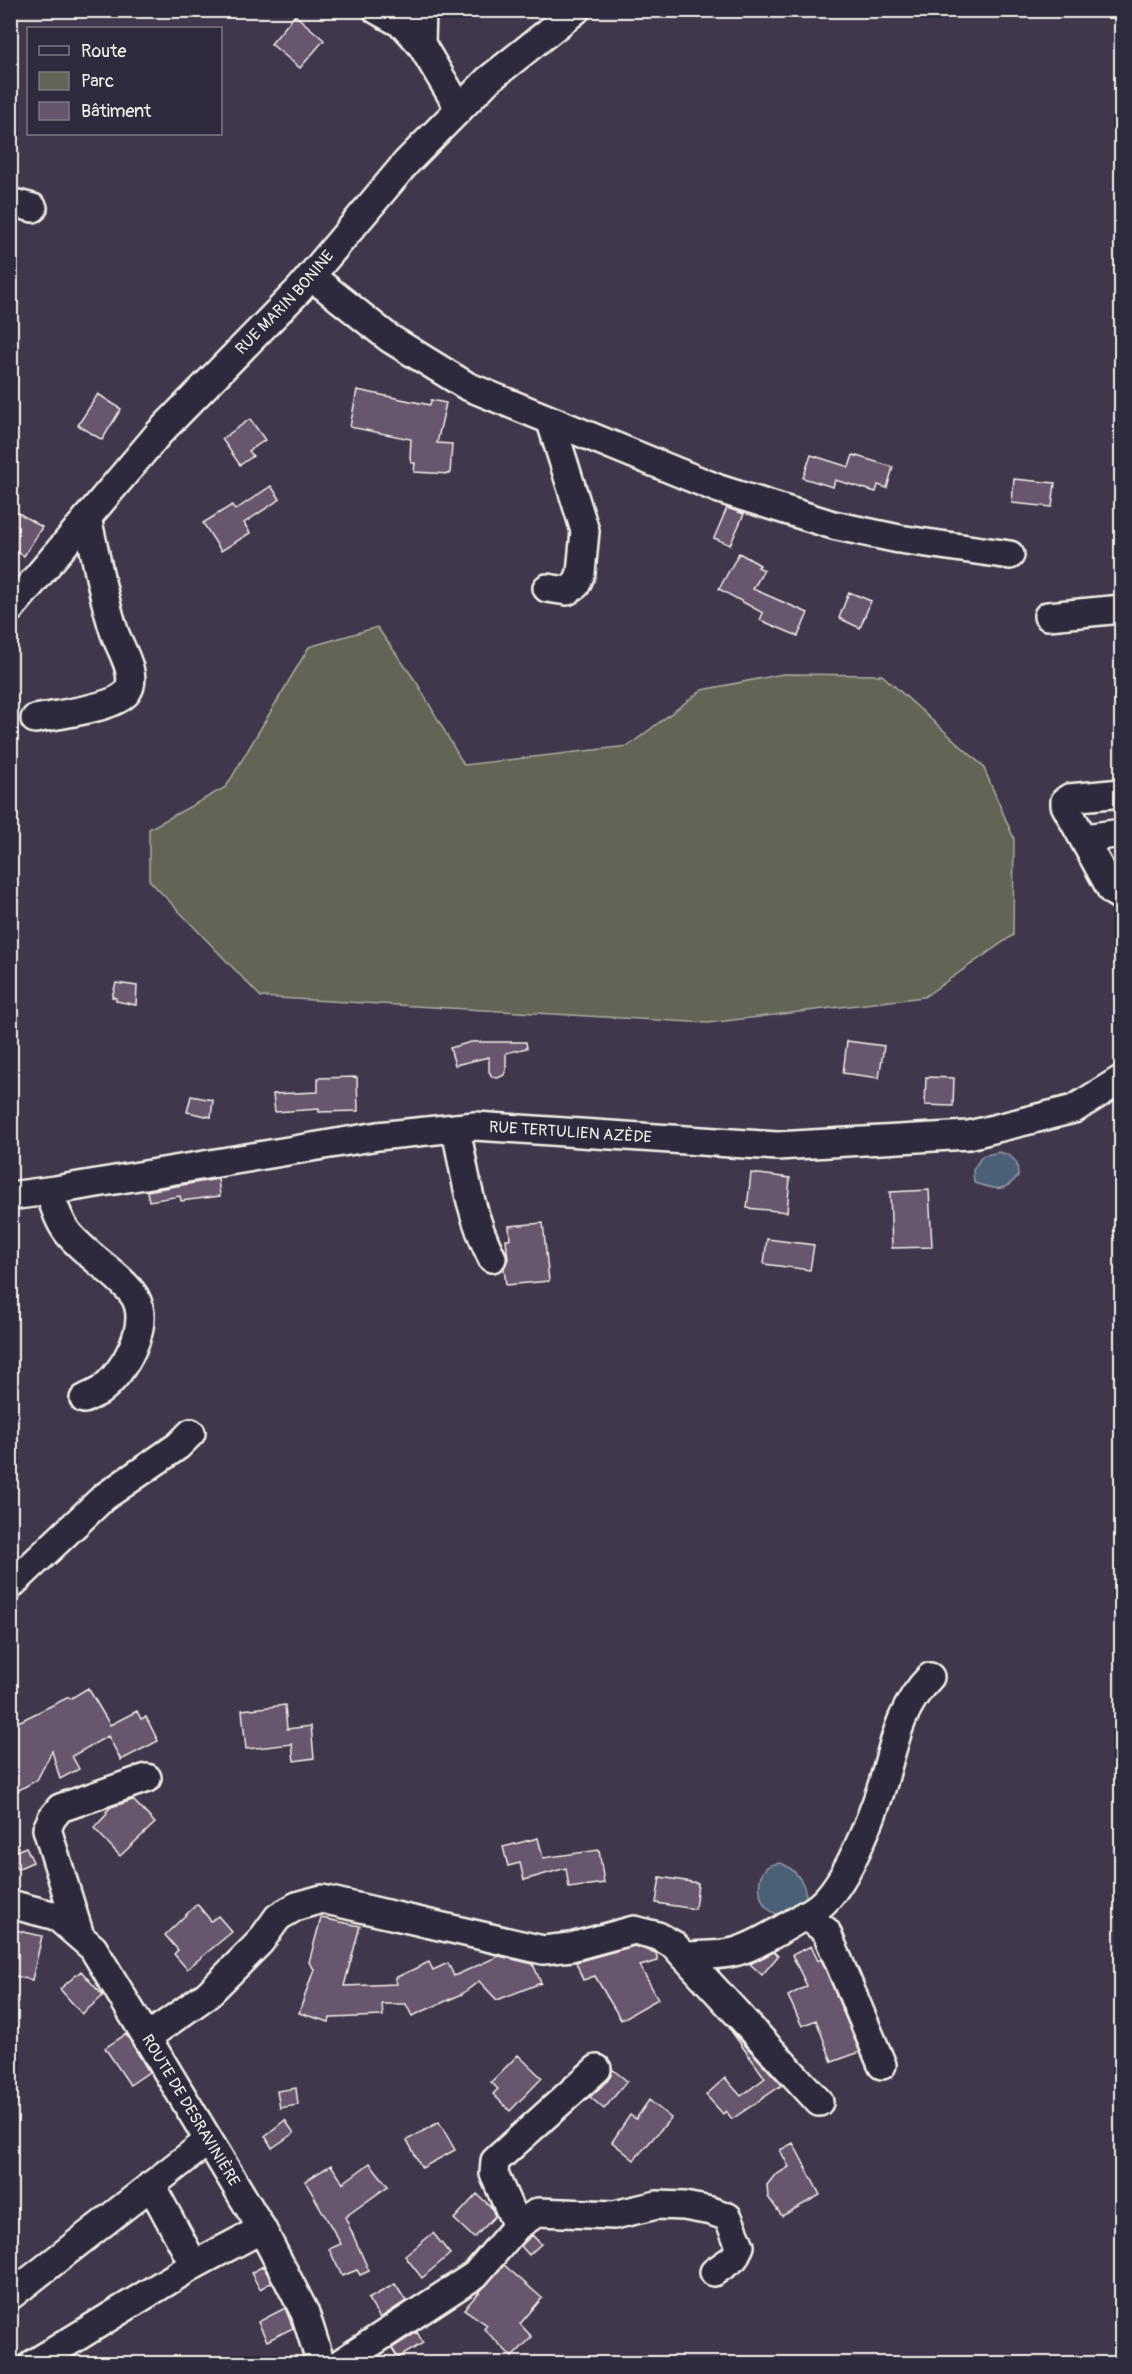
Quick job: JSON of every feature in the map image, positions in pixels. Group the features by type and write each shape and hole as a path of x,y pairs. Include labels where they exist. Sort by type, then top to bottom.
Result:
{"street":[{"path":"377,10 404,24 421,44 459,108"},
{"path":"421,44 422,10"},
{"name":"RUE MARIN BONINE","path":"10,609 159,433 310,276 406,163 488,80 576,10"},
{"path":"310,276 389,338 466,386 719,489 833,525 899,539 1010,555"},
{"path":"547,588 567,591 576,585 581,573 585,531 551,422"},
{"path":"35,719 102,706 126,693 131,683 130,672 113,630 87,518"},
{"path":"1048,616 1122,609"},
{"path":"1122,793 1068,798 1065,801 1065,805 1112,891 1122,897"},
{"path":"1085,838 1122,833"},
{"name":"RUE TERTULIEN AZÈDE","path":"10,1196 378,1136 475,1126 777,1146 969,1135 1074,1109 1122,1079"},
{"path":"456,1128 470,1202 478,1230 492,1258"},
{"path":"49,1191 67,1232 134,1295 139,1306 140,1321 132,1353 108,1384 99,1392 84,1399"},
{"path":"10,1586 105,1497 178,1446 191,1433"},
{"path":"684,1956 732,1953 740,1950 819,1907 838,1886 856,1851 882,1785 893,1744 905,1712 915,1692 930,1677"},
{"path":"80,1936 47,1829 60,1808 147,1778"},
{"path":"146,2038 207,1995 260,1942 278,1917 297,1906 321,1899 543,1950 571,1947 634,1930 658,1936 674,1945 819,2102"},
{"name":"ROUTE DE DESRAVINIÈRE","path":"10,1904 56,1916 93,1948 262,2229 305,2313 321,2364"},
{"path":"805,1916 826,1931 882,2065"},
{"path":"517,2226 494,2174 495,2161 597,2069"},
{"path":"10,2296 208,2141"},
{"path":"151,2185 194,2265"},
{"path":"339,2364 475,2275 517,2226 538,2212 614,2215 657,2205 684,2206 711,2211 728,2217 740,2246 734,2258 714,2272"},
{"path":"33,2364 194,2265 262,2229"}],"green space":[{"path":"377,627 417,683 464,765 628,746 702,690 783,674 882,675 983,766 1014,839 1013,935 924,997 708,1023 261,997 149,880 149,829 226,787 309,647"}],"water":[{"path":"999,1152 1009,1155 1017,1163 1018,1176 1003,1188 974,1183 973,1170 982,1156"},
{"path":"781,1863 801,1880 806,1898 806,1905 784,1917 767,1908 762,1899 760,1887 763,1871 770,1865"}],"building":[{"path":"295,15 324,40 300,68 271,44"},
{"path":"357,390 430,405 431,400 446,403 437,443 452,444 450,474 414,472 415,463 411,463 410,457 411,439 350,427"},
{"path":"98,394 121,409 102,440 78,425"},
{"path":"250,419 265,440 249,451 253,456 240,465 222,439"},
{"path":"811,455 849,467 853,455 893,467 887,488 878,485 876,492 835,480 833,487 803,478"},
{"path":"1014,479 1055,483 1052,507 1012,503"},
{"path":"271,486 280,499 244,523 250,533 221,551 203,523 232,505 235,510"},
{"path":"10,508 42,527 24,556 10,548"},
{"path":"727,508 744,514 730,545 714,538"},
{"path":"739,553 760,565 758,567 764,570 753,589 808,613 798,636 760,620 763,613 719,589"},
{"path":"849,592 871,601 860,628 839,618"},
{"path":"116,983 137,986 136,1005 116,1001 116,998 112,997"},
{"path":"847,1041 884,1046 879,1078 843,1073"},
{"path":"471,1042 526,1042 527,1048 506,1053 506,1070 504,1075 498,1078 492,1077 489,1071 489,1057 455,1065 450,1048"},
{"path":"357,1077 358,1111 319,1112 319,1109 275,1112 273,1094 318,1092 318,1078"},
{"path":"926,1077 954,1078 953,1106 925,1105"},
{"path":"191,1096 213,1100 211,1117 187,1112"},
{"path":"751,1173 790,1178 787,1212 747,1208"},
{"path":"218,1179 220,1196 181,1201 180,1196 149,1201 147,1191"},
{"path":"929,1190 932,1247 892,1248 890,1192"},
{"path":"543,1223 549,1281 506,1285 504,1268 508,1259 506,1239 510,1239 509,1226"},
{"path":"767,1239 814,1245 810,1270 764,1264"},
{"path":"88,1688 110,1725 137,1711 141,1719 146,1717 158,1741 121,1760 108,1736 72,1756 79,1769 60,1779 52,1751 37,1780 10,1795 10,1726 69,1697 70,1699"},
{"path":"285,1705 287,1729 311,1726 314,1758 294,1761 292,1744 246,1749 242,1710"},
{"path":"133,1800 155,1823 120,1856 94,1828 111,1807"},
{"path":"538,1838 543,1858 599,1850 604,1883 569,1888 566,1868 524,1880 520,1863 508,1866 503,1847"},
{"path":"26,1847 33,1862 17,1869 11,1853"},
{"path":"660,1877 698,1883 695,1909 656,1903"},
{"path":"197,1904 211,1921 218,1916 232,1932 187,1969 174,1954 178,1950 165,1935"},
{"path":"321,1918 360,1926 344,1986 397,1984 395,1978 429,1962 433,1970 448,1963 454,1976 499,1956 533,1964 541,1983 497,2000 479,1981 462,1994 412,2016 406,2004 382,2004 383,2016 330,2018 329,2022 299,2013 314,1969 309,1962"},
{"path":"15,1930 42,1936 32,1980 10,1975 10,1949"},
{"path":"634,1946 656,1953 658,1961 640,1966 658,1999 621,2020 595,1976 583,1980 576,1962"},
{"path":"811,1946 818,1961 821,1959 860,2052 832,2062 816,2020 802,2026 788,1996 807,1986 792,1955"},
{"path":"774,1952 778,1956 762,1975 750,1964"},
{"path":"81,1971 103,1996 82,2014 60,1989"},
{"path":"729,2028 782,2085 732,2119 726,2111 723,2114 706,2095 725,2078 741,2096 765,2078"},
{"path":"126,2034 149,2072 130,2085 105,2048"},
{"path":"518,2055 542,2078 510,2111 493,2094 498,2089 491,2082"},
{"path":"612,2069 627,2081 604,2109 590,2097 608,2080"},
{"path":"296,2088 298,2105 280,2108 277,2091"},
{"path":"649,2100 671,2118 634,2160 612,2142 630,2115 636,2119"},
{"path":"285,2120 294,2133 272,2148 265,2136"},
{"path":"439,2122 455,2150 422,2168 407,2140"},
{"path":"793,2143 820,2195 782,2216 768,2197 767,2185 774,2176 789,2167 780,2150"},
{"path":"370,2163 388,2186 345,2217 369,2271 360,2275 357,2270 342,2276 329,2249 341,2244 305,2181 331,2165 343,2183"},
{"path":"477,2194 491,2207 495,2216 474,2238 454,2219"},
{"path":"433,2233 450,2254 422,2278 405,2256"},
{"path":"532,2235 541,2244 529,2255 521,2246"},
{"path":"504,2265 542,2298 520,2324 532,2337 512,2357 484,2329 487,2325 464,2309"},
{"path":"263,2266 272,2282 260,2289 251,2273"},
{"path":"395,2284 406,2301 380,2318 368,2299"},
{"path":"285,2308 293,2328 267,2341 258,2322"},
{"path":"417,2332 423,2343 398,2358 392,2348"}]}
